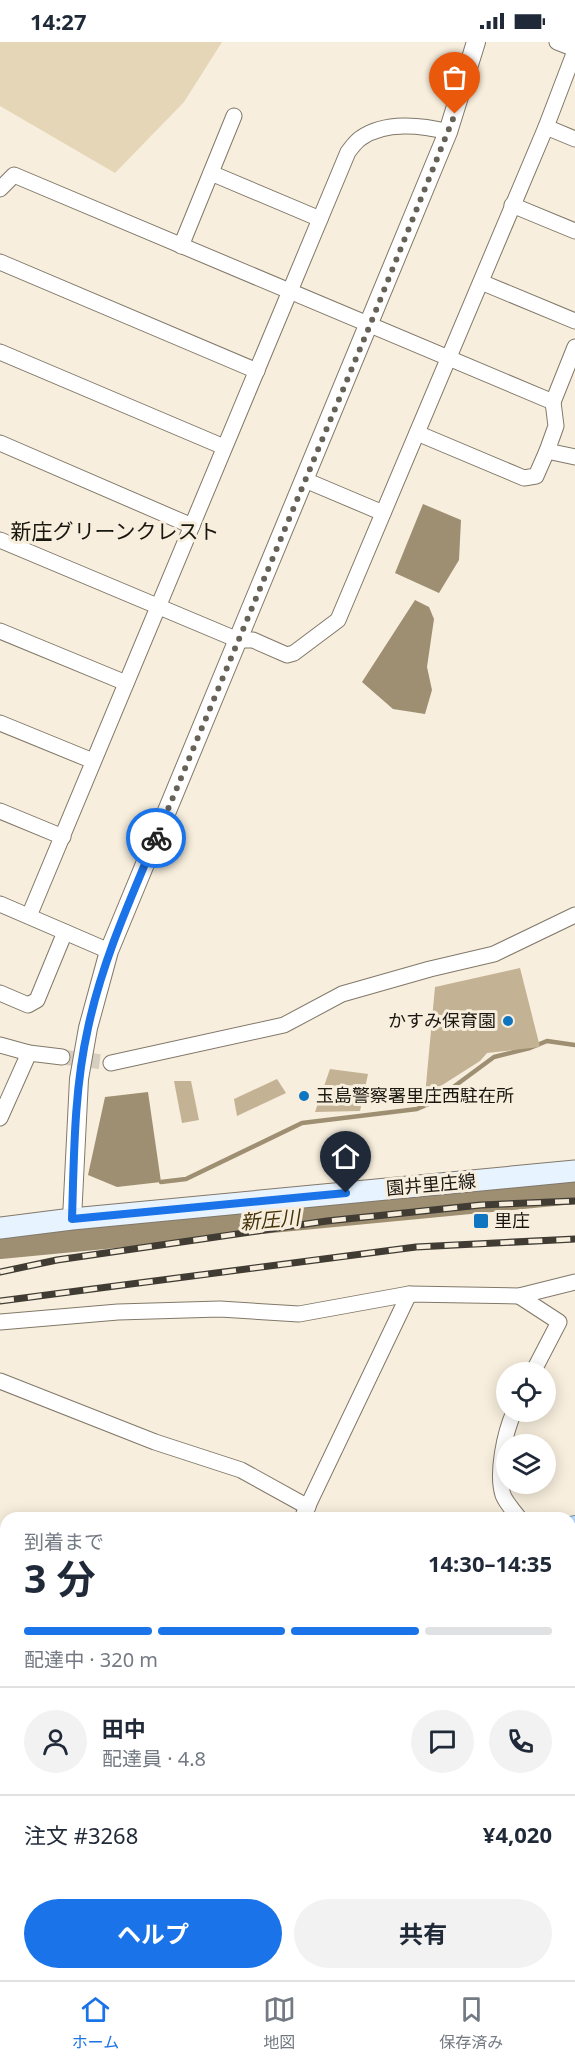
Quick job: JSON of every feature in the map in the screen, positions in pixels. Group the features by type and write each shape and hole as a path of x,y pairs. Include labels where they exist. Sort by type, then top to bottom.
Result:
{"main road":[{"name":"園井里庄線","path":"0,1228 72,1219 575,1171"}],"street":[{"path":"72,1219 79,1079 88,1028 109,951 448,132 476,42"},
{"path":"0,540 238,640 253,640 287,655 294,653 338,620 546,127 575,50 557,42"},
{"path":"181,246 234,116"},
{"path":"29,916 348,152 359,139 371,132 401,126 431,127 448,132"},
{"path":"546,127 575,139"},
{"path":"211,172 320,219"},
{"path":"0,189 14,175 553,402"},
{"path":"512,205 575,231"},
{"path":"0,262 257,371"},
{"path":"481,282 575,321"},
{"path":"417,433 524,478 536,476 556,426 553,402 575,348"},
{"path":"0,352 224,447"},
{"path":"0,443 192,526"},
{"path":"547,451 575,457"},
{"path":"305,480 382,513"},
{"path":"0,631 126,683"},
{"path":"0,723 93,761"},
{"path":"0,811 63,837"},
{"path":"0,904 109,951"},
{"path":"111,1063 284,1025 342,994 494,954 575,915"},
{"path":"0,993 28,1005 37,1000 65,932"},
{"path":"0,1045 29,1053 62,1057"},
{"path":"0,1118 29,1053"},
{"path":"0,1322 118,1312 220,1309 299,1314 409,1294 519,1296 575,1282"},
{"path":"305,1512 409,1294"},
{"path":"519,1296 559,1322 538,1362"},
{"path":"0,1381 155,1442 241,1470 304,1512"},
{"path":"509,1422 500,1478 504,1497 515,1512"}],"shaded area":[{"path":"0,42 222,42 184,102 115,173 0,106"},
{"path":"423,504 461,520 459,560 439,593 395,573"},
{"path":"415,600 429,607 434,619 427,667 432,690 425,714 393,709 362,682"},
{"path":"148,1092 161,1182 117,1187 88,1175 105,1097"}],"building":[{"path":"520,968 540,1047 487,1053 480,1061 425,1096 435,987"},
{"path":"330,1069 368,1074 360,1111 315,1112"},
{"path":"277,1079 286,1093 237,1116 234,1099"},
{"path":"174,1081 191,1081 199,1120 182,1123"}],"waterway":[{"path":"161,1182 186,1179 302,1123 417,1109 433,1102 494,1057 547,1041 575,1045"},
{"name":"新圧川","path":"0,1246 575,1191"}],"tunnel":[{"path":"62,1057 111,1063"}],"railway":[{"path":"0,1272 57,1260 327,1221 481,1205 575,1201"},
{"path":"0,1301 416,1247 575,1239"}],"way so far":[{"path":"156,838 370,325 455,114"}],"place":[{"name":"かすみ保育園","path":"508,1021"},
{"name":"玉島警察署里庄西駐在所","path":"304,1096"},
{"name":"里庄","path":"481,1221"}],"district":[{"name":"新庄グリーンクレスト","path":"115,532"}],"route":[{"path":"156,838 109,951 88,1028 79,1079 72,1219 346,1193"}]}
